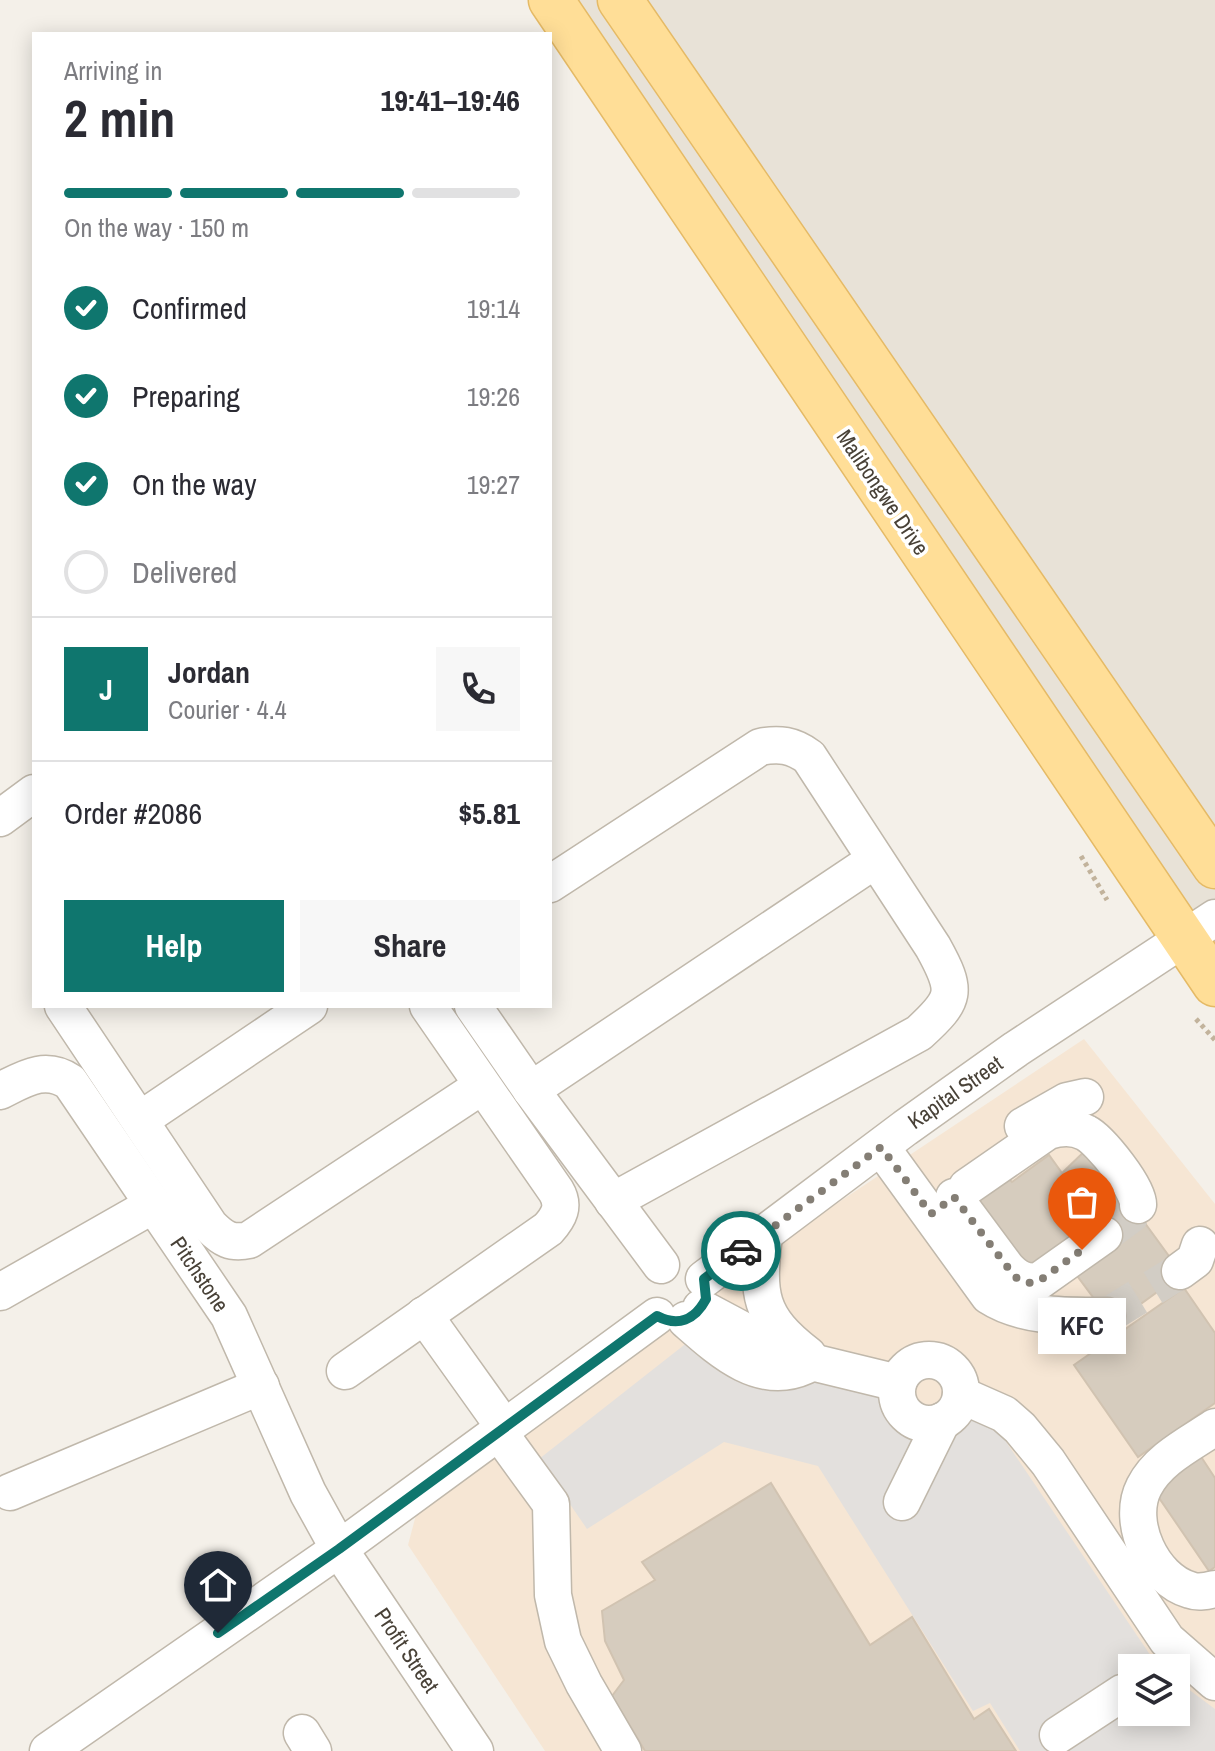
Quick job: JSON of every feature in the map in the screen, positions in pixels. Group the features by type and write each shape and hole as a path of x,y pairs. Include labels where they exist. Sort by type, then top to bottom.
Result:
{"main road":[{"name":"Malibongwe Drive","path":"551,0 1200,929 1206,1002"},
{"path":"620,0 1215,866"}],"street":[{"path":"552,883 760,747 771,744 791,747 809,757 946,970 951,994 944,1010 919,1033 618,1208"},
{"path":"0,818 32,794"},
{"path":"531,1090 875,860"},
{"name":"Kapital Street","path":"48,1751 339,1549 501,1429 687,1306 764,1235 905,1128 1016,1049 1200,929"},
{"path":"64,1008 210,1226 222,1238 235,1243 249,1240 482,1086"},
{"path":"140,1120 306,1008"},
{"path":"345,1371 548,1229 558,1218 561,1205 556,1191 429,1008"},
{"path":"474,1008 661,1265"},
{"name":"Pitchstone","path":"0,1091 40,1073 60,1075 70,1082 229,1316 308,1493 339,1549"},
{"path":"950,1199 978,1153 1067,1101 1085,1097"},
{"path":"950,1199 1048,1131 1061,1127 1088,1134 1104,1150 1136,1191 1138,1205"},
{"path":"881,1147 950,1199 1015,1277 1028,1283 1039,1281 1104,1235"},
{"path":"950,1199 989,1296 1023,1310 1107,1316"},
{"path":"0,1292 153,1205"},
{"path":"764,1235 759,1277 766,1308 789,1340 816,1363"},
{"path":"687,1306 690,1265 681,1261 661,1265 648,1279 645,1289 650,1308 687,1306 795,1358 898,1383"},
{"path":"424,1315 470,1379 551,1504 553,1595 563,1641 623,1751"},
{"path":"902,1502 951,1408 956,1375 950,1368 931,1360 912,1364 898,1383 898,1401 911,1419 932,1424 951,1408 1004,1414 1048,1462 1167,1640 1215,1682"},
{"path":"10,1492 261,1386"},
{"path":"1215,1427 1162,1462 1150,1475 1137,1507 1138,1527 1145,1546 1161,1569 1176,1583 1190,1590 1215,1589"},
{"name":"Profit Street","path":"339,1549 475,1751"},
{"path":"1058,1735 1118,1696"}],"path":[{"path":"1206,1002 1215,1040"}],"shaded area":[{"path":"570,0 1215,0 1215,982"},
{"path":"1084,1039 1215,1204 1215,1751 545,1751 408,1545 421,1496 812,1220"},
{"path":"693,1338 994,1424 1150,1654 1118,1654 1118,1726 1190,1726 1190,1690 1215,1709 1215,1751 1020,1751 990,1703 973,1711 818,1466 724,1442 587,1529 539,1459"}],"building":[{"path":"1090,1146 1146,1214 1109,1241 1026,1282 972,1200 1007,1177 1012,1182 1049,1155 1062,1173"},
{"path":"1142,1219 1182,1274 1113,1324 1072,1269"},
{"path":"1184,1288 1215,1333 1215,1403 1138,1457 1074,1365"},
{"path":"1194,1446 1215,1478 1215,1567 1209,1571 1153,1489"},
{"path":"771,1483 870,1645 912,1617 974,1719 989,1709 1016,1751 645,1751 612,1696 624,1680 605,1641 602,1611 655,1580 642,1562"}],"tunnel":[{"path":"1104,1235 1131,1215 1138,1205"},
{"path":"1107,1316 1180,1271"}],"way so far":[{"path":"741,1251 881,1147 931,1214 954,1197 1015,1277 1028,1283 1039,1281 1082,1250"}],"place":[{"name":"KFC","path":"1082,1250"}],"route":[{"path":"218,1633 339,1549 657,1316 676,1322 694,1315 706,1299 704,1279 741,1251"}]}
